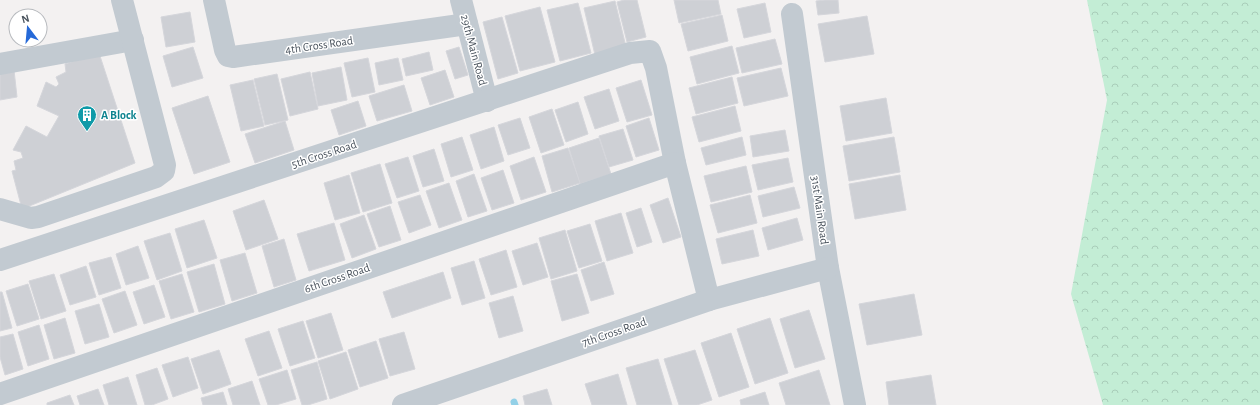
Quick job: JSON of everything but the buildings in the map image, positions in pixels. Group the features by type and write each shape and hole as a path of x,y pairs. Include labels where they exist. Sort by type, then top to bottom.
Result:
{"street":[{"path":"0,209 31,218 45,216 156,177 164,171 165,165 122,0"},
{"name":"4th Cross Road","path":"214,0 225,50 228,56 233,57 467,24"},
{"name":"29th Main Road","path":"461,0 487,101"},
{"name":"31st Main Road","path":"792,14 828,268 855,405"},
{"path":"0,64 133,40"},
{"name":"5th Cross Road","path":"0,260 630,53 650,51 656,68 675,163"},
{"path":"675,163 709,300"},
{"name":"6th Cross Road","path":"0,395 675,163"},
{"name":"7th Cross Road","path":"403,405 709,300 828,268"},
{"path":"0,395 3,405"}],"green space":[{"path":"1087,0 1260,0 1260,405 1103,405 1071,294 1107,100"}],"place":[{"name":"A Block","path":"87,132"}]}
